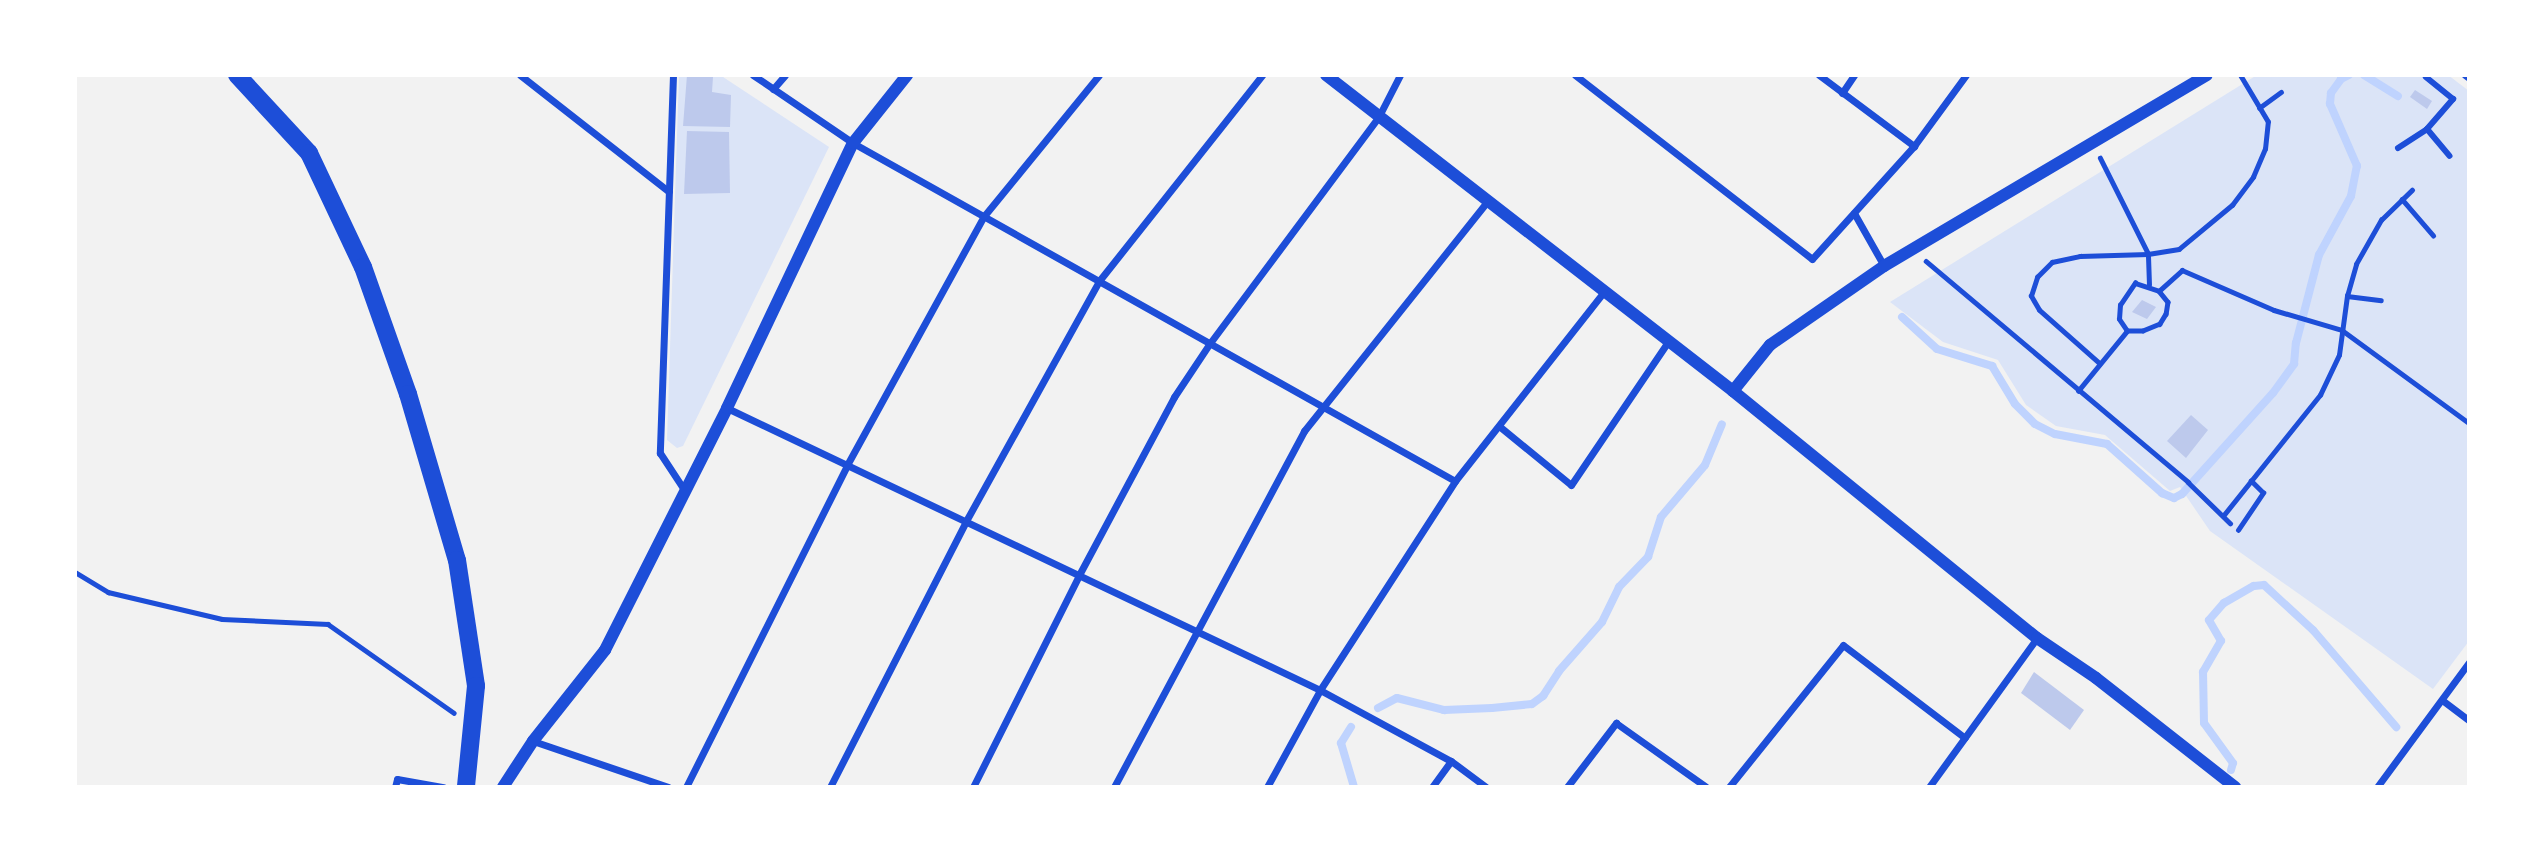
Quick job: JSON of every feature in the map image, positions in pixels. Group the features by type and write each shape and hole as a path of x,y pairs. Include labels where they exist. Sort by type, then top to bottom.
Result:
{"main road":[{"path":"237,75 309,153 363,267 408,394 457,560 476,686 466,787"}],"street":[{"path":"520,75 669,192"},
{"path":"673,75 660,453 685,491"},
{"path":"753,75 853,143 1455,481"},
{"path":"774,89 785,75"},
{"path":"503,787 533,741 604,650 727,408 853,143 907,75"},
{"path":"686,787 847,465 984,216 1099,75"},
{"path":"830,787 966,521 1099,281 1262,75"},
{"path":"1325,75 1603,293 1733,391 2037,638 2096,678 2235,787"},
{"path":"973,787 1079,575 1174,397 1210,343 1379,116 1400,75"},
{"path":"1575,75 1812,259 1914,146 1966,75"},
{"path":"1819,75 1914,146"},
{"path":"1842,93 1853,75"},
{"path":"1733,391 1770,345 1884,266 2207,75"},
{"path":"2398,148 2427,129 2453,99 2426,78"},
{"path":"2427,129 2450,156"},
{"path":"1114,787 1304,431 1487,202"},
{"path":"1854,213 1884,266"},
{"path":"1267,787 1320,690 1455,481 1603,293"},
{"path":"1499,426 1571,485 1668,342"},
{"path":"727,408 1320,690 1451,761 1486,787"},
{"path":"1929,787 2037,638"},
{"path":"1729,787 1843,645 1965,738"},
{"path":"2377,787 2469,662"},
{"path":"2442,700 2469,720"},
{"path":"1567,787 1616,723 1706,787"},
{"path":"533,741 668,787"},
{"path":"1432,787 1451,761"},
{"path":"395,787 397,779 443,787"}],"path":[{"path":"2100,364 2039,310 2031,296 2037,277 2052,262 2080,256 2148,254 2179,249 2232,205 2253,177 2265,149 2268,122 2240,75"},
{"path":"2259,108 2281,92"},
{"path":"2092,142 2148,254 2149,285"},
{"path":"2223,516 2320,395 2339,355 2347,296 2356,264 2381,220 2413,190"},
{"path":"2402,199 2433,235"},
{"path":"1912,249 2188,482 2230,523"},
{"path":"2159,291 2182,270 2296,318 2343,330 2469,423"},
{"path":"2135,283 2149,285 2159,291 2168,302 2166,314 2160,324 2144,331 2127,331 2119,319 2120,305 2135,283"},
{"path":"2347,296 2381,300"},
{"path":"2078,391 2127,331"},
{"path":"2238,530 2263,493 2250,481"},
{"path":"75,572 108,592 222,620 328,624 420,686 471,726"}],"shaded area":[{"path":"679,75 720,75 829,147 683,446 677,448 667,440"},
{"path":"2257,75 2448,75 2469,91 2469,641 2433,689 2210,531 2180,487 2170,491 2105,435 2056,426 2026,405 1998,360 1943,342 1890,302"}],"building":[{"path":"687,75 713,77 712,92 731,95 730,127 683,126"},
{"path":"2415,90 2432,101 2427,109 2410,97"},
{"path":"687,131 729,132 730,193 684,194"},
{"path":"2142,300 2156,307 2147,319 2132,312"},
{"path":"2191,415 2208,430 2186,458 2167,441"},
{"path":"2034,672 2084,710 2070,730 2021,693"}],"waterway":[{"path":"1902,317 1937,349 1992,366 2015,404 2035,424 2055,434 2107,444 2162,493 2174,498 2182,494 2273,393 2294,364 2296,343 2319,255 2351,196 2357,166 2330,104 2331,93 2341,79 2349,75"},
{"path":"2364,75 2398,96"},
{"path":"1378,708 1397,698 1444,710 1532,704 1543,696 1559,671 1602,622 1619,587 1648,557 1661,517 1705,465 1722,424"},
{"path":"2231,770 2233,763 2204,723 2203,672 2221,641 2209,620 2224,603 2254,586 2264,585 2313,630 2396,727"},
{"path":"1351,727 1341,743 1354,787"}]}
